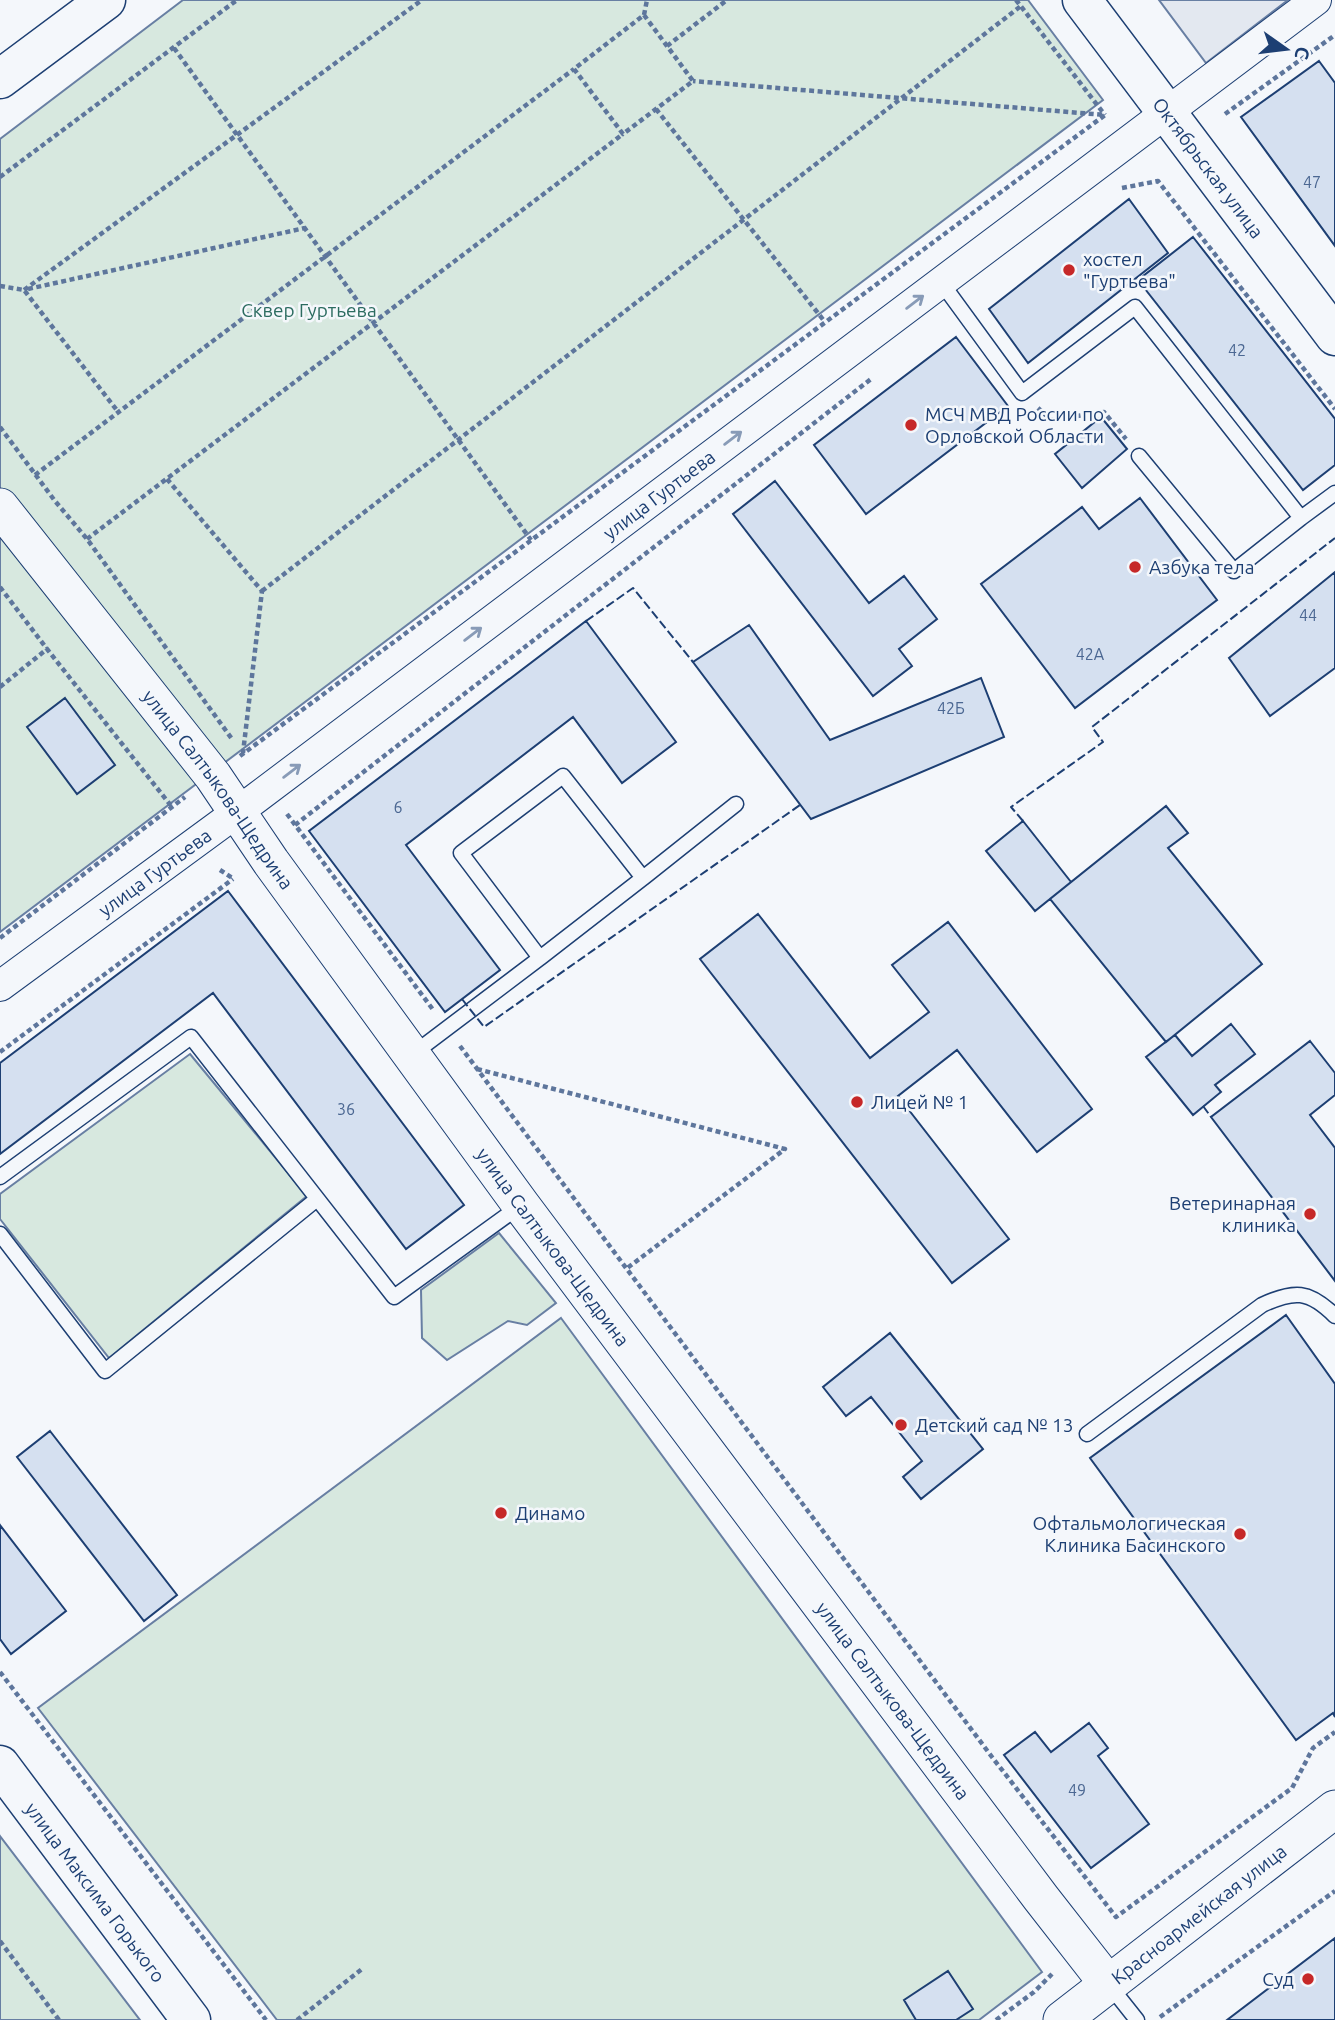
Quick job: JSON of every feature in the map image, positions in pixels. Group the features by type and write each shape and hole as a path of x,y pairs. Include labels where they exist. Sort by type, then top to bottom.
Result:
{"main road":[{"path":"0,79 106,0"},
{"name":"Октябрьская улица","path":"1082,0 1335,336"},
{"name":"улица Максима Горького","path":"0,1765 191,2020"}],"street":[{"name":"улица Гуртьева","path":"0,986 1316,0"},
{"name":"улица Салтыкова-Щедрина","path":"0,507 213,776 521,1205 1109,1985"},
{"name":"Красноармейская улица","path":"1062,2020 1335,1808"}],"lane":[{"path":"941,282 1023,393 1135,307 1301,518"},
{"path":"1139,456 1234,571 1335,493"},
{"path":"540,958 461,853 564,776 643,878"},
{"path":"412,1055 736,804"},
{"path":"0,1177 191,1037 394,1297 521,1205"},
{"path":"0,1234 105,1371 317,1199"},
{"path":"1087,1434 1262,1305 1292,1294 1305,1295 1315,1299 1335,1316"},
{"path":"1109,1985 1136,2020"}],"path":[{"path":"0,177 237,0"},
{"path":"24,290 422,0"},
{"path":"35,475 644,15 647,0"},
{"path":"667,46 727,0"},
{"path":"1016,0 1105,115"},
{"path":"243,753 261,591 1021,6"},
{"path":"644,15 693,81"},
{"path":"1225,114 1335,35"},
{"path":"174,48 531,540"},
{"path":"574,69 623,134"},
{"path":"87,539 693,81 1105,115"},
{"path":"656,109 825,322"},
{"path":"243,753 1105,115"},
{"path":"1116,189 1158,181 1335,409"},
{"path":"0,286 24,290 305,228"},
{"path":"24,290 119,413"},
{"path":"295,825 873,377"},
{"path":"1023,393 1051,420 1104,412 1139,456"},
{"path":"0,427 87,539 243,753"},
{"path":"167,479 261,591"},
{"path":"0,587 172,807 0,938"},
{"path":"0,687 47,649"},
{"path":"287,814 992,1757 1116,1917 1292,1788 1313,1748 1335,1732"},
{"path":"220,870 233,879 241,880"},
{"path":"0,1052 233,879"},
{"path":"476,1068 785,1149 626,1269"},
{"path":"0,1672 266,2020"},
{"path":"1156,2020 1335,1891"},
{"path":"0,1941 59,2020"},
{"path":"297,2020 362,1969"},
{"path":"996,2020 1034,1992 1052,1974"}],"green space":[{"name":"Сквер Гуртьева","path":"183,0 1028,0 1103,100 0,932 0,139"},
{"path":"190,1054 307,1196 109,1358 0,1219 0,1194"},
{"path":"499,1233 556,1303 527,1325 508,1321 447,1360 422,1338 421,1290"},
{"name":"Динамо","path":"561,1318 1042,1972 979,2020 277,2020 38,1708"},
{"path":"0,1836 140,2020 0,2020"}],"shaded area":[{"path":"1159,0 1288,0 1206,63"}],"building":[{"path":"1319,61 1335,83 1335,246 1241,117"},
{"path":"1129,199 1168,253 1028,363 989,309"},
{"path":"1193,237 1335,419 1335,465 1303,490 1138,280"},
{"name":"МСЧ МВД России по Орловской Области","path":"956,337 1008,406 866,514 814,445"},
{"path":"1101,417 1127,449 1082,488 1055,454"},
{"path":"775,481 869,603 904,576 937,619 899,649 912,666 873,696 733,514"},
{"path":"1140,498 1217,600 1075,708 981,584 1082,507 1099,529"},
{"path":"1335,572 1335,668 1270,716 1229,658"},
{"path":"586,621 676,742 622,783 573,717 406,845 500,970 445,1012 309,831"},
{"path":"749,625 830,740 981,678 1004,737 811,819 693,662"},
{"path":"65,698 115,765 77,794 27,727"},
{"path":"1166,806 1188,833 1168,848 1262,964 1166,1042 1050,899"},
{"path":"1023,821 1071,882 1035,911 986,851"},
{"path":"228,891 464,1205 406,1249 213,993 0,1154 0,1063"},
{"name":"Лицей № 1","path":"758,914 870,1058 929,1012 892,965 948,922 1092,1109 1037,1152 957,1050 898,1096 1009,1239 952,1283 700,959"},
{"path":"1231,1024 1255,1054 1215,1085 1221,1092 1193,1115 1146,1057 1175,1035 1192,1056"},
{"name":"Ветеринарная клиника","path":"1310,1041 1335,1073 1335,1095 1310,1115 1335,1148 1335,1281 1211,1117"},
{"name":"Офтальмологическая Клиника Басинского","path":"1286,1315 1335,1384 1335,1717 1333,1713 1296,1740 1090,1458"},
{"path":"890,1333 983,1449 921,1499 903,1477 922,1461 871,1397 846,1416 823,1387"},
{"path":"50,1431 177,1595 144,1621 17,1457"},
{"path":"0,1525 66,1611 11,1654 0,1639"},
{"path":"1089,1723 1108,1748 1098,1756 1149,1824 1091,1868 1004,1755 1035,1732 1051,1752"},
{"name":"Суд","path":"1335,1938 1335,2020 1227,2020"},
{"path":"948,1971 973,2009 956,2020 916,2020 904,2000"}],"fence":[{"path":"1023,821 1011,807 1103,742 1092,727 1335,538"},
{"path":"586,621 633,588 693,662"},
{"path":"462,999 484,1027 800,805"},
{"path":"1203,1106 1211,1117"}],"place":[{"name":"хостел \"Гуртьева\"","path":"1069,270"},
{"name":"МСЧ МВД России по Орловской Области","path":"911,425"},
{"name":"Азбука тела","path":"1135,567"},
{"name":"Лицей № 1","path":"857,1102"},
{"name":"Ветеринарная клиника","path":"1310,1214"},
{"name":"Детский сад № 13","path":"901,1425"},
{"name":"Динамо","path":"501,1513"},
{"name":"Офтальмологическая Клиника Басинского","path":"1240,1534"},
{"name":"Суд","path":"1308,1979"}]}
